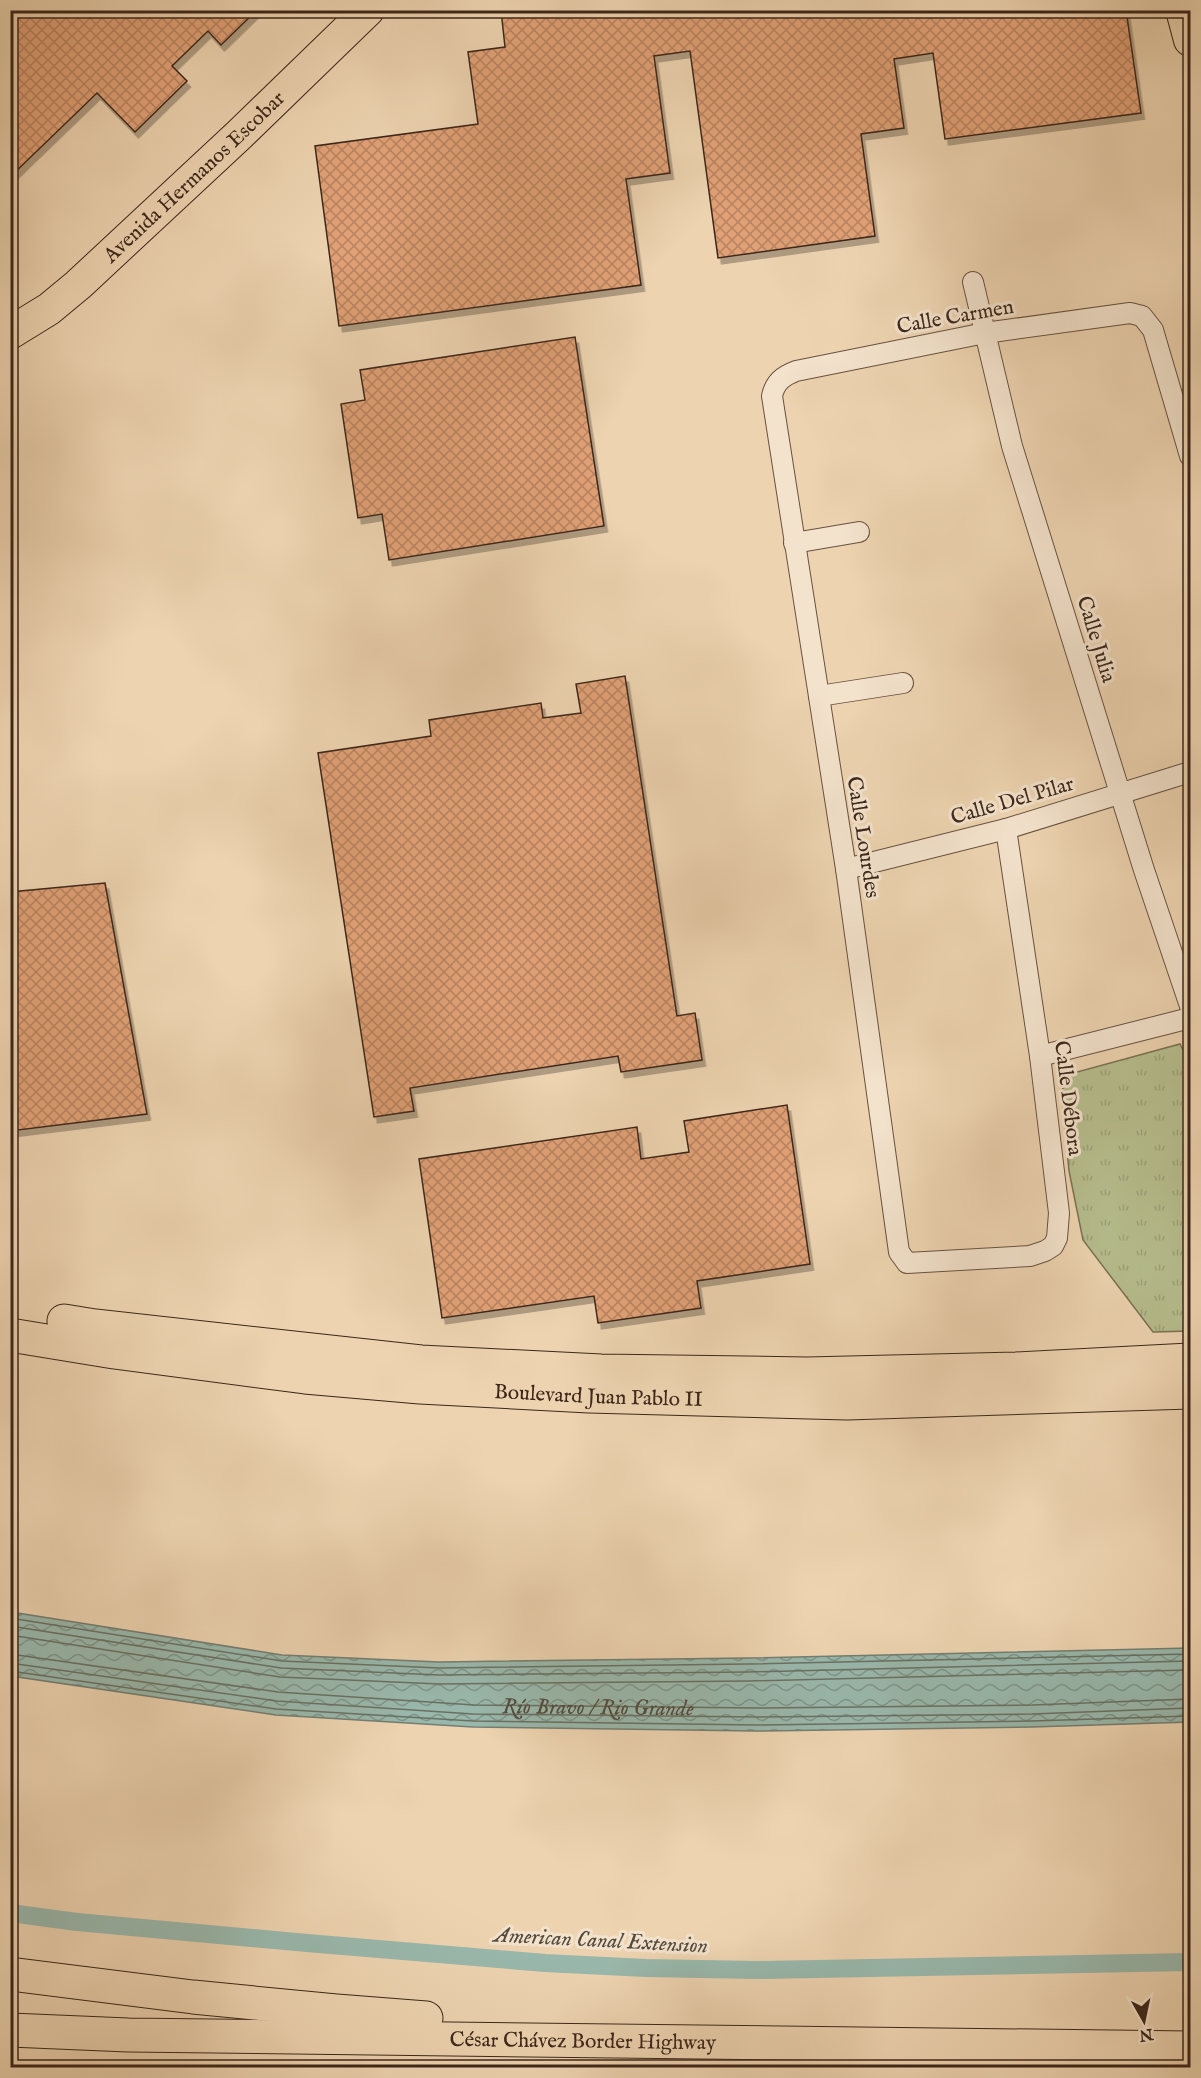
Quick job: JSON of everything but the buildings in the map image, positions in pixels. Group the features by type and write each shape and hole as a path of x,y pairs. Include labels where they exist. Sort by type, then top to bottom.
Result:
{"highway":[{"name":"Boulevard Juan Pablo II","path":"10,1312 95,1326 421,1362 600,1371 829,1374 1016,1369 1191,1360"},
{"name":"Boulevard Juan Pablo II","path":"10,1335 114,1352 305,1377 420,1387 589,1396 847,1403 1191,1392"},
{"path":"10,1974 336,2012 685,2042"},
{"name":"César Chávez Border Highway","path":"10,2030 128,2035 1191,2048"}],"main road":[{"name":"Avenida Hermanos Escobar","path":"10,333 49,309 78,285 239,135 368,10"},
{"path":"1182,10 1191,40"}],"street":[{"name":"Calle Julia","path":"973,282 1012,446 1120,794 1191,1006"},
{"name":"Calle Carmen","path":"772,396 780,380 796,370 985,333 1130,313 1142,316 1153,330 1191,456"},
{"name":"Calle Lourdes","path":"772,396 846,869 899,1252 907,1263 927,1262"},
{"path":"794,543 859,532"},
{"path":"819,696 903,683"},
{"name":"Calle Del Pilar","path":"846,869 1006,829 1191,772"},
{"name":"Calle Débora","path":"927,1262 1030,1256 1053,1246 1057,1239 1059,1213 1040,1056 1006,829"},
{"path":"1040,1056 1191,1018"}],"green space":[{"path":"1180,1044 1190,1063 1190,1331 1153,1332 1083,1240 1069,1171 1062,1092 1066,1075"}],"water":[{"name":"Río Bravo / Rio Grande","path":"11,1612 282,1655 439,1662 1190,1648 1190,1722 756,1731 473,1727 276,1715 11,1676"}],"waterway":[{"name":"American Canal Extension","path":"10,1913 77,1922 307,1943 545,1963 646,1968 757,1970 1190,1962"}]}
